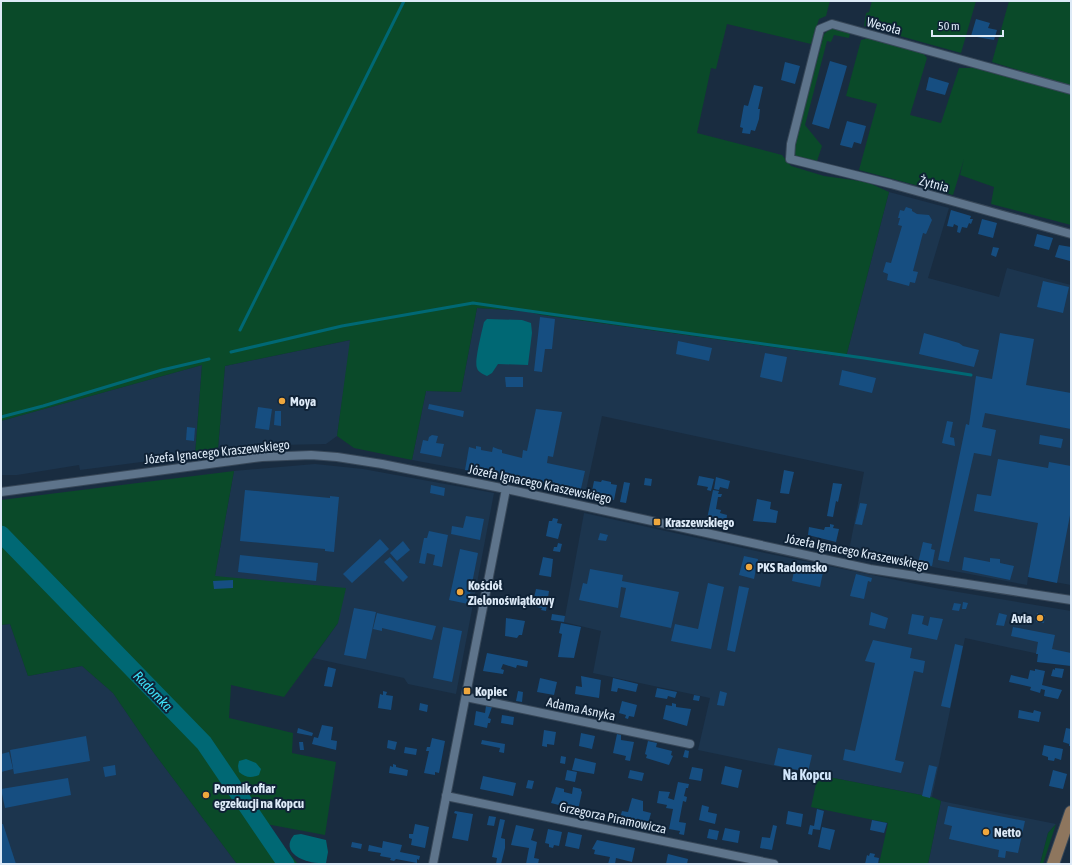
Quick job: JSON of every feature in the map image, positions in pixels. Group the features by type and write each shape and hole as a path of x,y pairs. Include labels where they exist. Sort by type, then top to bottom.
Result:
{"main road":[{"path":"1053,864 1071,812"}],"street":[{"name":"Wesoła","path":"790,159 791,144 820,30 824,26 832,24 1071,90"},
{"name":"Żytnia","path":"790,159 891,184 1071,234"},
{"name":"Józefa Ignacego Kraszewskiego","path":"1,492 262,457 311,455 368,461 506,489 870,569 1071,600"},
{"path":"433,864 506,489"},
{"name":"Adama Asnyka","path":"466,697 690,744"},
{"name":"Grzegorza Piramowicza","path":"446,796 774,864"}],"shaded area":[{"path":"1,1 830,1 826,16 819,19 811,44 727,24 716,69 711,68 697,133 782,155 791,166 824,176 867,182 889,192 846,357 542,315 525,311 477,308 461,392 426,391 412,460 354,448 337,436 350,340 225,366 218,449 195,455 202,365 1,421"},
{"path":"872,1 976,1 961,53 864,26 866,13 869,12"},
{"path":"1009,1 1063,1 1071,3 1071,86 992,62"},
{"path":"831,28 850,33 849,38 834,35 831,42 827,41 805,125 822,146 816,164 796,158 794,148 824,34"},
{"path":"869,38 923,53 927,58 910,115 941,123 959,68 974,68 1071,94 1071,225 991,204 994,187 960,175 964,159 953,195 859,170 877,104 846,96 861,40"},
{"path":"889,192 949,208 928,278 999,297 1007,268 1071,285 1071,585 1028,577 1027,585 849,551 864,472 602,416 585,495 553,486 412,460 426,391 461,392 477,308 525,311 542,315 846,357"},
{"path":"487,319 522,320 531,323 532,333 528,365 498,364 492,373 487,376 478,371 476,365 477,353 484,322"},
{"name":"Moya","path":"351,340 337,436 326,444 278,445 218,449 225,366"},
{"path":"202,365 195,455 80,470 79,465 17,475 1,475 1,421"},
{"path":"315,464 363,469 494,493 456,694 408,684 404,678 313,658 338,623 215,576 234,471"},
{"path":"234,471 215,576 346,588 338,623 284,697 231,685 229,718 293,733 292,753 336,762 325,835 266,824 298,864 237,864 154,753 113,693 82,666 28,676 10,624 1,625 1,500"},
{"path":"584,513 765,553 940,589 1071,611 1071,661 965,638 932,797 698,750 710,698 593,673 601,631 564,622"},
{"path":"10,624 28,676 82,666 113,693 154,753 237,864 1,864 1,625"},
{"path":"246,759 256,763 261,769 259,775 249,777 239,772 239,761"},
{"path":"818,775 932,797 941,801 928,864 879,864 888,823 811,807"},
{"path":"941,801 1056,824 1048,833 1040,864 928,864"},
{"path":"1056,824 1043,864 1040,864 1048,833"},
{"path":"301,834 326,840 328,852 326,863 304,860 293,853 290,848 290,842 294,835"}],"building":[{"path":"976,19 990,23 988,28 997,30 994,40 971,36"},
{"path":"830,61 847,66 829,129 812,124"},
{"path":"785,62 800,66 795,84 781,80"},
{"path":"929,77 949,83 945,95 926,90"},
{"path":"754,85 763,87 758,109 760,109 759,119 755,131 751,130 750,134 742,133 743,128 740,127 744,105 748,106"},
{"path":"847,121 866,126 861,144 854,142 852,148 840,145"},
{"path":"906,207 912,209 912,211 917,214 929,215 932,220 926,234 923,233 913,271 918,272 915,283 910,282 909,286 887,280 888,274 883,272 886,262 891,263 902,226 898,225 900,210 904,211"},
{"path":"951,210 971,216 970,219 973,219 967,228 962,227 960,233 957,232 958,226 954,224 953,227 947,226"},
{"path":"982,219 997,223 993,238 978,234"},
{"path":"1037,234 1053,238 1049,250 1034,246"},
{"path":"1059,245 1071,247 1070,261 1055,257"},
{"path":"993,247 999,248 996,257 991,255"},
{"path":"1043,281 1069,287 1063,313 1037,307"},
{"path":"540,317 555,319 552,349 545,349 542,372 534,371"},
{"path":"924,333 979,350 974,367 919,354"},
{"path":"1000,333 1034,339 1026,385 1071,393 1071,429 985,413 982,427 996,430 991,456 974,453 949,562 938,560 966,424 969,425 976,376 992,379"},
{"path":"678,341 712,348 709,361 676,354"},
{"path":"765,353 787,357 782,382 760,377"},
{"path":"842,370 876,378 872,393 839,385"},
{"path":"505,377 523,377 523,387 506,387"},
{"path":"429,404 464,411 463,417 428,409"},
{"path":"258,407 272,409 269,430 255,428"},
{"path":"536,409 562,412 553,457 548,456 547,463 585,471 580,493 465,470 469,447 476,449 476,446 481,447 481,450 492,452 493,447 502,450 502,453 522,458 523,450 527,451"},
{"path":"275,411 281,411 281,426 274,425"},
{"path":"947,421 953,422 950,437 954,438 955,446 942,443"},
{"path":"187,427 195,428 194,441 186,440"},
{"path":"432,435 438,436 436,443 444,444 441,457 420,453 423,440 428,441 429,437"},
{"path":"1040,435 1063,439 1061,448 1039,444"},
{"path":"998,459 1048,468 1049,462 1071,466 1071,510 1057,583 1028,577 1038,523 974,511 977,494 991,496"},
{"path":"784,470 794,472 789,494 780,493"},
{"path":"699,476 714,479 711,491 707,490 708,487 697,485"},
{"path":"716,477 730,481 728,489 720,487 719,490 714,489"},
{"path":"645,478 652,479 651,486 644,485"},
{"path":"602,480 617,485 614,500 591,496 594,481 601,482"},
{"path":"624,482 630,483 626,503 620,502"},
{"path":"833,483 842,484 838,502 836,501 833,517 827,516"},
{"path":"431,485 445,488 444,496 430,493"},
{"path":"245,490 330,498 330,496 339,497 334,552 325,551 325,549 240,541"},
{"path":"713,490 719,491 718,494 722,494 721,497 718,497 716,509 721,510 720,513 727,515 726,523 707,519"},
{"path":"757,499 771,502 770,509 778,511 776,523 753,521"},
{"path":"860,503 867,504 862,525 855,524"},
{"path":"466,516 484,519 480,540 451,534 452,526 463,528"},
{"path":"553,518 558,519 557,523 562,524 558,539 546,536 549,521 552,521"},
{"path":"830,524 834,525 833,528 839,529 836,542 808,535 809,527 824,530 825,527 830,527"},
{"path":"429,531 448,535 442,567 433,565 435,555 427,553 425,564 419,563 424,538 427,538"},
{"path":"600,533 608,535 606,541 598,540"},
{"path":"380,539 389,549 352,583 343,574"},
{"path":"403,541 410,550 397,561 390,553"},
{"path":"923,542 932,544 931,549 935,550 932,566 918,563"},
{"path":"558,543 562,544 560,552 553,551 554,547 557,547"},
{"path":"460,549 478,553 468,604 449,600"},
{"path":"240,555 318,563 316,581 238,572"},
{"name":"PKS Radomsko","path":"744,556 758,559 754,579 739,575"},
{"path":"390,557 408,577 403,582 384,562"},
{"path":"543,557 553,559 551,577 539,575"},
{"path":"964,557 990,562 990,558 1000,559 1000,563 1014,566 1010,580 962,570"},
{"path":"795,566 823,572 820,587 792,581"},
{"path":"590,569 623,575 622,581 679,592 671,628 620,617 626,588 621,587 618,608 579,600 583,583 587,584"},
{"path":"856,574 872,578 871,582 868,581 864,599 850,596"},
{"path":"233,580 233,588 214,589 213,581"},
{"path":"708,583 724,587 711,649 671,641 675,624 698,629"},
{"path":"739,586 749,588 735,652 727,650"},
{"path":"536,589 549,591 546,611 541,610 542,608 532,606"},
{"path":"963,602 968,603 966,609 962,609"},
{"path":"954,603 961,604 959,611 952,610"},
{"path":"354,608 376,612 366,659 344,655"},
{"path":"871,612 888,618 885,629 869,625"},
{"path":"377,613 436,626 432,640 382,628 382,631 373,629"},
{"path":"999,613 1007,615 1004,626 996,625"},
{"path":"1037,613 1045,615 1044,623 1036,622"},
{"path":"552,614 565,616 564,622 551,620"},
{"path":"912,614 924,616 922,624 928,626 930,617 943,619 937,640 908,634"},
{"path":"506,618 525,621 522,635 519,635 517,638 505,636"},
{"path":"561,623 581,627 574,658 558,657 562,634 559,633"},
{"path":"443,627 462,631 452,682 433,678"},
{"path":"1013,627 1055,635 1052,649 1071,653 1071,666 1037,662 1038,654 1036,654 1038,642 1011,636"},
{"path":"873,640 912,648 910,658 925,661 923,673 914,671 895,760 904,762 901,773 843,760 845,749 855,751 875,663 865,661"},
{"path":"955,644 963,646 950,708 941,706"},
{"path":"487,653 528,661 527,667 517,665 516,668 503,664 501,669 504,670 503,674 483,671"},
{"path":"328,667 336,669 332,687 324,686"},
{"path":"1055,668 1064,669 1062,678 1051,676 1053,669 1055,670"},
{"path":"1035,669 1045,671 1042,685 1062,690 1058,699 1044,696 1045,690 1041,689 1040,693 1030,690 1031,687 1009,682 1011,675 1028,679 1030,670 1035,671"},
{"path":"581,676 601,680 599,698 575,694 576,686 582,687"},
{"path":"540,678 557,682 554,695 537,692"},
{"path":"613,678 638,684 636,692 618,688 617,692 611,691"},
{"path":"657,688 677,692 675,698 668,696 667,699 655,697"},
{"path":"383,691 387,692 386,695 393,696 391,710 378,708 380,694 383,695"},
{"path":"518,691 523,692 522,702 516,701"},
{"path":"720,691 727,693 724,706 717,705"},
{"path":"694,695 700,696 699,701 693,700"},
{"path":"622,701 637,705 634,717 629,716 628,719 625,718 626,715 619,713"},
{"path":"420,703 428,705 427,712 419,710"},
{"path":"672,703 676,704 676,707 691,709 687,726 663,719 666,705 672,706"},
{"path":"486,706 492,707 488,718 491,719 487,728 474,725 476,711 485,713"},
{"path":"1019,710 1033,713 1034,710 1041,712 1039,722 1018,718"},
{"path":"502,715 514,717 513,725 501,723"},
{"path":"322,725 333,727 331,740 337,741 336,750 312,744 314,737 318,738"},
{"path":"298,728 313,733 312,736 297,733"},
{"path":"1066,728 1071,729 1071,746 1063,742"},
{"path":"544,730 556,732 554,745 547,744 547,747 542,746"},
{"path":"581,733 595,736 592,749 579,746"},
{"path":"617,734 621,735 621,740 634,742 630,761 625,760 626,756 613,753"},
{"path":"86,736 90,761 14,774 10,750"},
{"path":"432,738 445,741 439,773 435,772 435,775 424,773 429,751 426,751 427,747 430,747"},
{"path":"388,740 397,742 395,750 387,748"},
{"path":"482,740 505,744 504,753 499,752 500,748 481,744"},
{"path":"648,741 657,743 656,747 672,751 671,755 673,756 669,765 646,758 647,755 645,754"},
{"path":"299,742 303,742 304,750 300,750"},
{"path":"1044,745 1063,749 1061,760 1055,758 1054,761 1048,760 1048,757 1042,755"},
{"path":"405,747 417,749 416,755 404,753"},
{"path":"778,748 812,755 808,772 774,765"},
{"path":"685,750 689,751 688,758 683,757"},
{"path":"9,752 13,769 1,772 1,754"},
{"path":"561,756 566,757 565,764 560,763"},
{"path":"575,758 596,763 594,774 572,770"},
{"path":"393,764 396,765 396,767 408,770 407,776 389,773 390,766 393,767"},
{"path":"115,765 116,775 105,777 103,767"},
{"path":"929,765 937,767 930,798 922,796"},
{"path":"725,766 742,770 738,788 721,784"},
{"path":"692,767 703,769 701,781 689,779"},
{"path":"567,770 577,772 575,782 565,780"},
{"path":"630,770 644,773 642,781 628,778"},
{"path":"1053,770 1067,774 1063,789 1049,786"},
{"path":"483,776 516,783 513,796 480,789"},
{"path":"68,778 71,795 5,808 1,789"},
{"path":"528,780 534,781 532,789 526,788"},
{"path":"678,782 689,784 688,788 686,788 684,796 687,797 686,802 683,801 679,822 686,823 684,835 679,834 680,831 669,829 673,809 666,808 667,805 657,803 659,791 670,792 668,798 674,800"},
{"path":"556,787 564,789 564,792 572,794 573,787 581,789 582,792 578,810 551,803"},
{"path":"632,798 643,801 643,811 651,813 648,824 620,818 622,811 628,812"},
{"path":"702,805 709,807 708,812 717,814 715,824 699,820"},
{"name":"Netto","path":"948,806 1025,821 1018,853 1006,851 1005,858 998,857 999,850 949,839 952,826 944,824"},
{"path":"817,809 824,811 820,830 813,829 812,835 808,834 810,825 814,826"},
{"path":"455,811 473,814 468,841 452,838 457,814 454,813"},
{"path":"788,811 803,814 801,827 786,824"},
{"path":"489,816 496,817 494,826 487,825"},
{"path":"500,819 505,820 501,838 505,839 505,848 501,864 496,864 497,858 492,857"},
{"path":"872,820 887,823 884,833 870,830"},
{"path":"1,824 3,824 16,864 1,864"},
{"path":"415,824 429,827 425,848 411,845 412,839 409,838 409,834 413,834"},
{"path":"516,825 534,829 531,840 537,842 534,858 539,859 538,864 526,864 529,848 511,845"},
{"path":"773,825 777,826 772,850 760,848 762,837 770,838"},
{"path":"822,827 835,830 830,850 818,847"},
{"path":"725,828 740,831 738,843 722,840"},
{"path":"548,829 562,832 559,846 554,845 553,848 549,847 549,844 545,843"},
{"path":"709,829 719,831 717,840 707,838"},
{"path":"568,832 582,835 579,849 565,846"},
{"path":"597,840 635,848 632,862 616,858 615,864 608,864 610,857 594,854 595,850 592,849"},
{"path":"383,841 402,845 400,852 420,856 419,860 417,859 417,863 396,859 394,861 390,860 391,858 380,856 381,853 368,851 369,845 382,848"},
{"path":"352,842 362,844 361,849 351,847"},
{"path":"870,853 875,854 874,857 879,858 878,864 865,864 867,855 869,856"},
{"path":"668,854 688,859 687,864 666,864"}],"waterway":[{"path":"240,330 404,1"},
{"path":"231,352 342,326 473,303 864,358 971,375"},
{"path":"1,417 43,406 162,370 209,359"},
{"name":"Radomka","path":"1,534 204,743 286,864"}],"place":[{"name":"Moya","path":"282,401"},
{"name":"Kraszewskiego","path":"657,522"},
{"name":"PKS Radomsko","path":"749,567"},
{"name":"Kościół Zielonoświątkowy","path":"460,592"},
{"name":"Avia","path":"1040,618"},
{"name":"Kopiec","path":"467,691"},
{"name":"Pomnik ofiar egzekucji na Kopcu","path":"206,795"},
{"name":"Netto","path":"986,832"}],"district":[{"name":"Na Kopcu","path":"807,775"}]}
